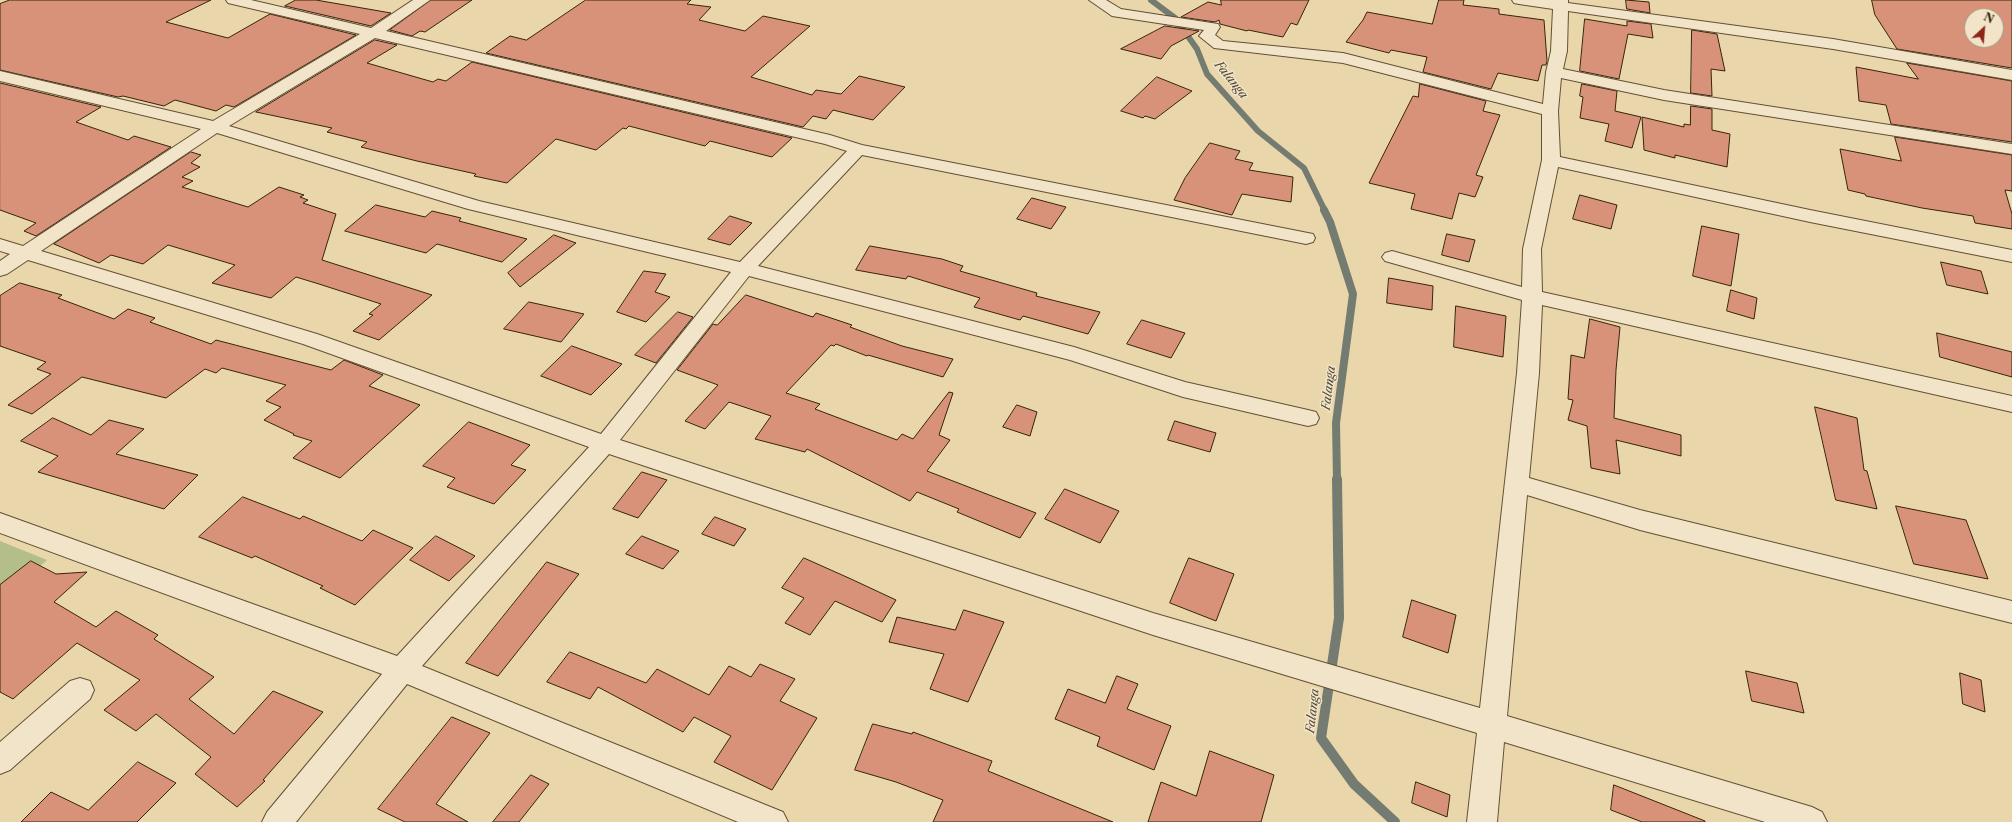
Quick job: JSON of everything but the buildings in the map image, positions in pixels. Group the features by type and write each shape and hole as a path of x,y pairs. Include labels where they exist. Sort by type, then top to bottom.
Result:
{"street":[{"path":"233,0 830,140 858,149 1306,238"},
{"path":"0,270 215,127 373,33 423,0"},
{"path":"1096,0 1116,13 1213,27 1207,36 1219,45 1343,58 1550,111"},
{"path":"1519,0 1561,3 1833,44 2012,75"},
{"path":"1482,822 1528,373 1532,296 1532,249 1551,160 1550,111 1554,72 1559,51 1561,3"},
{"path":"1554,72 1664,95 2012,149"},
{"path":"0,76 215,127 474,205 744,268 1074,354 1183,389 1308,418"},
{"path":"277,822 402,670 605,444 744,268 858,149"},
{"path":"1551,160 1810,216 2012,256"},
{"path":"0,245 310,339 605,444 1153,624 1315,671 1352,684 1493,725 1812,822"},
{"path":"1392,257 1532,296 2012,404"},
{"path":"1516,483 1640,520 2012,612"},
{"path":"0,523 402,670 773,822"},
{"path":"0,760 80,690"}],"green space":[{"path":"0,541 47,560 0,601"}],"waterway":[{"name":"Falanga","path":"1151,0 1175,18 1197,49 1207,74 1258,131 1304,168 1325,211"},
{"name":"Falanga","path":"1324,210 1330,222 1353,294 1336,423 1337,480"},
{"name":"Falanga","path":"1337,479 1339,618 1321,738 1354,784 1395,822"}]}
